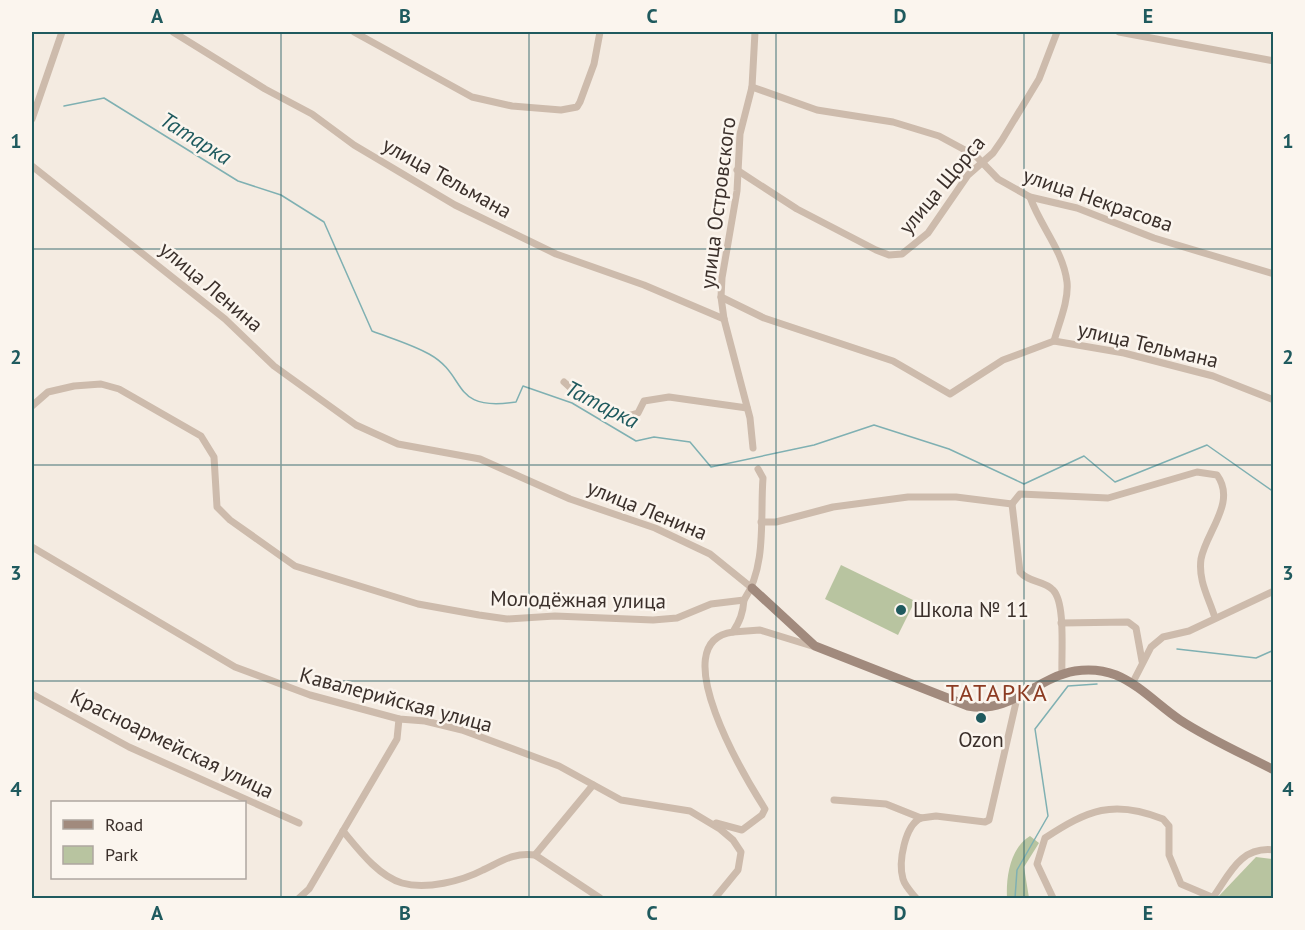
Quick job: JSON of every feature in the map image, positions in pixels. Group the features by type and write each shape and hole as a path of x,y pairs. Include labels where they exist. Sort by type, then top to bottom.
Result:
{"street":[{"path":"32,119 62,32"},
{"name":"улица Тельмана","path":"173,32 265,89 312,114 354,145 455,205 556,254 653,288 724,319"},
{"path":"354,32 472,97 495,104 561,110 576,107 580,102 594,64 600,32"},
{"name":"улица Островского","path":"753,448 747,408 724,319 721,297 722,278 737,191 740,134 752,87 755,32"},
{"name":"улица Щорса","path":"737,170 797,209 890,255 902,254 928,232 968,175 982,164 1002,140 1039,79 1057,32"},
{"path":"1119,32 1274,61"},
{"name":"улица Некрасова","path":"752,87 817,110 918,129 976,156 998,179 1030,197 1077,208 1154,238 1274,274"},
{"name":"улица Ленина","path":"32,166 225,319 274,366 356,425 398,444 480,459 570,498 655,528 711,554 815,646 968,706 984,709 1017,698 1062,675 1095,670 1118,676 1181,721 1273,769"},
{"path":"1030,197 1036,213 1051,237 1067,283 1054,341"},
{"name":"улица Тельмана","path":"721,297 764,318 893,361 950,394 1003,360 1054,341 1124,354 1214,376 1274,399"},
{"path":"564,382 585,401 608,409 620,418 638,413 644,401 669,397 747,408"},
{"name":"Молодёжная улица","path":"32,406 48,392 74,386 101,384 119,389 201,436 214,457 216,507 230,520 295,566 418,604 507,619 555,616 653,620 677,618 711,604 744,600"},
{"path":"733,632 741,618 744,600 752,588 759,556 763,478 758,470"},
{"path":"1062,675 1061,623 1056,593 1044,584 1024,576 1018,566 1012,504 1020,494 1108,498 1197,472 1217,475 1222,482 1221,512 1201,559 1203,589 1215,618"},
{"path":"761,522 776,522 833,507 908,497 956,497 1012,504"},
{"name":"Кавалерийская улица","path":"32,547 235,667 283,688 399,719 425,721 462,730 559,766 621,800 679,809 707,820 733,840 741,852 738,870 715,898"},
{"path":"1132,684 1151,647 1163,637 1189,632 1274,591"},
{"path":"1061,623 1128,622 1136,628 1142,661"},
{"path":"707,820 742,830 762,815 765,809 737,761 712,701 704,667 709,646 719,634 760,630 815,646"},
{"name":"Красноармейская улица","path":"32,694 129,747 299,823"},
{"path":"916,898 903,881 901,867 910,827 914,821 921,818 936,816 986,822 992,806 1017,698"},
{"path":"299,898 309,889 397,739 399,719"},
{"path":"535,855 593,786"},
{"path":"834,800 886,804 921,818"},
{"path":"1053,898 1037,864 1045,838 1095,810 1129,810 1158,817 1169,826 1169,855 1181,884 1214,898 1248,853 1256,849 1274,850"},
{"path":"343,831 366,858 401,883 416,884 468,878 509,856 535,855 600,898"}],"green space":[{"path":"841,565 915,601 898,635 825,599"},
{"path":"1030,836 1039,843 1024,867 1029,898 1007,898 1007,881 1014,855 1023,841"},
{"path":"1256,857 1273,859 1273,898 1217,898"}],"waterway":[{"name":"Татарка","path":"64,106 104,98 238,181 281,195 324,222 372,331 429,354 450,372 462,390 480,402 495,404 516,402 523,386 572,403 636,441 654,437 690,442 711,467 814,445 874,425 949,449 1024,484 1084,456 1115,482 1207,445 1274,492"},
{"path":"1177,649 1256,658 1274,650"},
{"path":"1015,898 1017,870 1048,816 1035,729 1068,686 1097,684"}],"place":[{"name":"Школа № 11","path":"901,610"},
{"name":"Ozon","path":"981,718"}],"district":[{"name":"ТАТАРКА","path":"997,693"}]}
